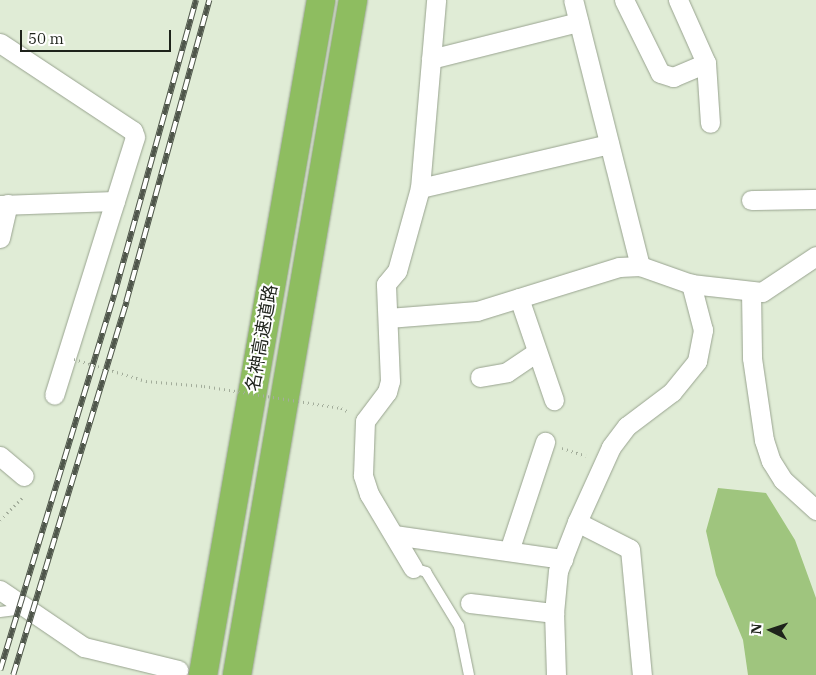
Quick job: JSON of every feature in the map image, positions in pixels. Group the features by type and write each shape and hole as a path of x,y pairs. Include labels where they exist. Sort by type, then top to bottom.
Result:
{"highway":[{"name":"名神高速道路","path":"190,672 321,0"},
{"name":"名神高速道路","path":"237,675 353,0"}],"street":[{"path":"413,568 369,494 364,475 365,420 387,392 390,381 386,284 397,271 420,188 436,0"},
{"path":"573,0 640,266"},
{"path":"624,0 660,74 673,77 706,63"},
{"path":"678,0 706,63 710,123"},
{"path":"431,59 578,22"},
{"path":"0,43 133,131 134,137 54,395"},
{"path":"420,188 609,144"},
{"path":"751,200 816,199"},
{"path":"0,238 4,205 115,201"},
{"path":"388,318 477,311 619,267 640,266 691,284 762,292 816,256"},
{"path":"556,675 554,613 558,571 577,522 604,462 628,426 672,392 697,361 703,330 691,284"},
{"path":"751,291 752,358 764,440 771,461 783,480 816,510"},
{"path":"519,298 554,400"},
{"path":"480,378 507,372 537,352"},
{"path":"509,551 545,442"},
{"path":"0,456 24,476"},
{"path":"577,522 630,549 642,675"},
{"path":"394,535 563,559"},
{"path":"0,590 84,647 190,672"},
{"path":"470,604 554,613"}],"lane":[{"path":"413,568 426,572 459,626 469,675"},
{"path":"452,615 470,604"},
{"path":"0,612 27,609"}],"path":[{"path":"74,359 146,382 204,386 341,408"},
{"path":"545,442 604,462"},
{"path":"0,520 35,486 24,476"}],"green space":[{"path":"718,488 766,493 795,540 816,598 816,675 748,675 743,640 716,575 706,531"}],"railway":[{"path":"0,670 114,295 196,0"},
{"path":"13,675 126,302 209,0"}]}
